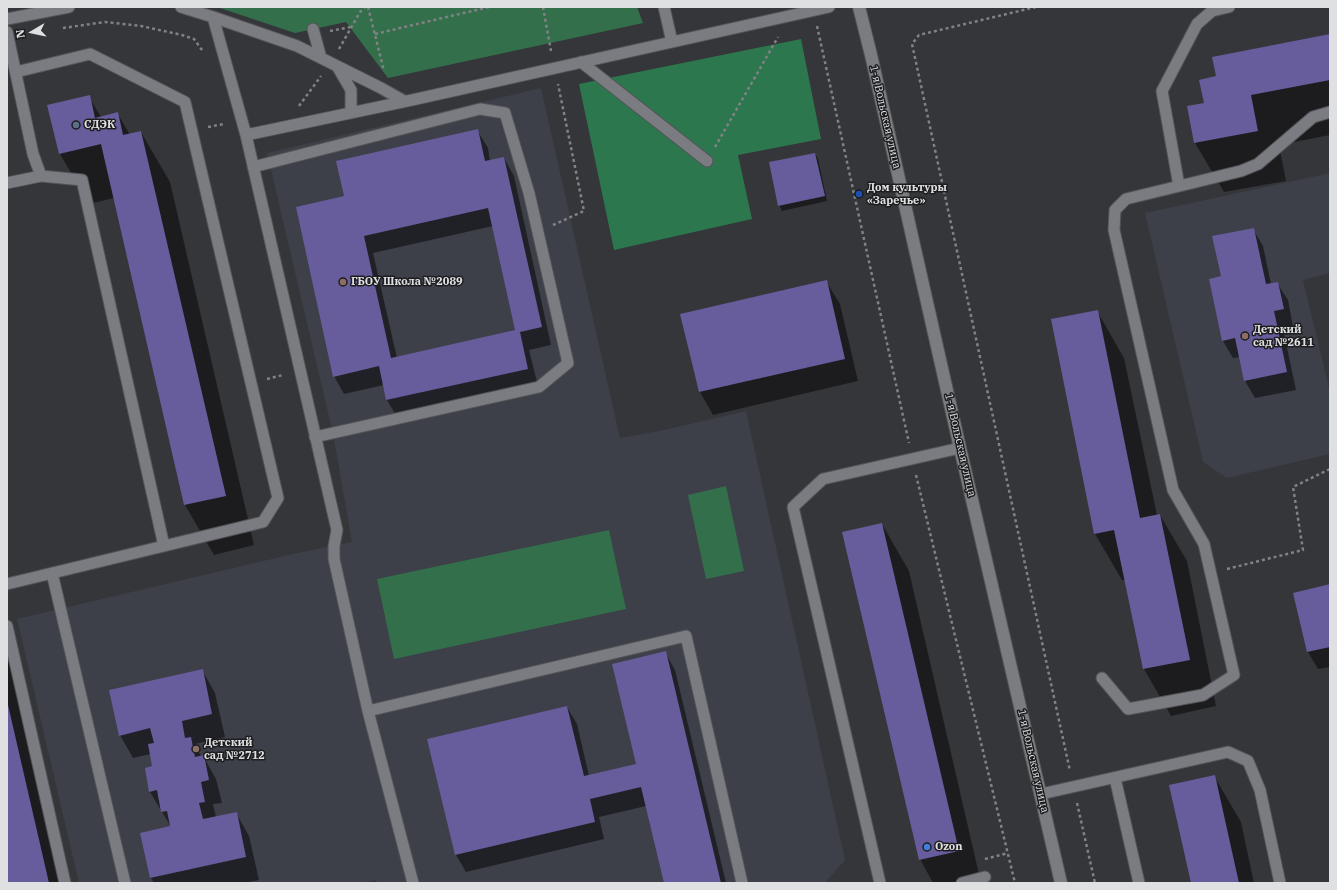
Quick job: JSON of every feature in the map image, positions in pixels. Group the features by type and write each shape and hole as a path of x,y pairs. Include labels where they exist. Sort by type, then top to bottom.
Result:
{"street":[{"name":"1-я Вольская улица","path":"859,7 1061,883"}],"lane":[{"path":"7,19 69,7"},
{"path":"181,7 213,16 297,46 404,101"},
{"path":"664,7 672,42"},
{"path":"246,135 829,7"},
{"path":"1179,186 1162,91 1197,24 1212,11 1229,7"},
{"path":"213,16 246,135 337,530 334,546 334,560 368,711 413,883"},
{"path":"313,29 330,62 350,90 351,113"},
{"path":"7,32 33,154 41,176"},
{"path":"7,584 263,522 278,498 185,102 90,54 16,72"},
{"path":"581,62 707,161"},
{"path":"253,167 480,109 504,113 528,193 568,362 539,387 315,437"},
{"path":"1102,678 1128,709 1203,695 1234,675 1204,544 1173,490 1114,230 1116,210 1126,199 1241,171 1258,164 1313,117 1330,112"},
{"path":"7,183 41,176 82,180 164,546"},
{"path":"880,883 793,507 823,479 960,448"},
{"path":"52,573 125,883"},
{"path":"7,626 65,883"},
{"path":"368,711 686,636 742,883"},
{"path":"1041,794 1228,752 1248,761 1260,790 1280,883"},
{"path":"1115,778 1140,883"},
{"path":"962,883 985,878"}],"path":[{"path":"299,107 330,62 360,12 365,7"},
{"path":"368,7 384,72"},
{"path":"375,34 489,7"},
{"path":"543,7 551,51"},
{"path":"1036,7 919,35 912,44 1095,883"},
{"path":"60,28 106,22 141,26 194,39 202,48 204,56"},
{"path":"817,25 827,65"},
{"path":"707,161 780,34"},
{"path":"537,233 584,211 558,83"},
{"path":"222,116 225,124"},
{"path":"251,383 300,370"},
{"path":"1210,572 1303,550 1293,487 1330,469"}],"shaded area":[{"path":"541,88 620,438 659,431 746,411 845,860 825,883 379,883 375,880 361,883 79,883 17,619 297,553 352,542 333,434 267,153"},
{"name":"Детский сад №2611","path":"1330,173 1330,273 1303,280 1330,392 1330,454 1227,478 1203,462 1145,213"}],"green space":[{"path":"217,7 637,7 643,23 388,78 346,22 295,33"},
{"path":"801,39 821,139 738,155 752,219 614,250 579,84"},
{"path":"726,486 744,571 706,579 688,495"},
{"path":"609,530 626,609 394,659 377,579"}],"building":[{"path":"1330,34 1330,80 1251,95 1258,131 1194,143 1187,106 1204,103 1199,80 1216,76 1212,57"},
{"path":"90,95 95,118 118,112 123,135 141,131 226,496 184,505 101,144 59,154 47,105"},
{"name":"ГБОУ Школа №2089","path":"478,129 485,161 504,157 542,327 520,332 528,369 386,400 379,366 333,377 296,207 344,196 336,161","holes":["488,208 515,330 391,358 364,236"]},
{"path":"815,153 825,196 778,206 769,162"},
{"path":"1254,228 1266,284 1278,282 1284,309 1274,311 1287,372 1244,381 1235,338 1222,341 1209,279 1221,276 1212,236"},
{"path":"827,280 845,359 699,392 680,314"},
{"path":"1098,310 1140,518 1160,514 1190,660 1143,669 1114,530 1094,534 1051,319"},
{"path":"882,523 959,851 919,860 842,532"},
{"path":"1330,584 1330,647 1307,652 1293,593"},
{"path":"666,651 721,883 664,883 641,787 590,799 595,822 455,855 427,739 567,706 584,776 636,764 612,664"},
{"path":"203,669 212,714 182,721 185,738 191,737 195,757 204,755 209,780 201,782 205,802 199,803 203,819 237,812 246,857 150,878 140,833 170,826 167,811 161,812 157,790 149,792 145,768 152,766 148,744 154,743 150,728 119,736 109,690"},
{"path":"8,705 49,883 7,883"},
{"path":"1215,775 1239,883 1191,883 1169,785"}],"place":[{"name":"СДЭК","path":"76,125"},
{"name":"Дом культуры «Заречье»","path":"859,194"},
{"name":"ГБОУ Школа №2089","path":"343,282"},
{"name":"Детский сад №2611","path":"1245,336"},
{"name":"Детский сад №2712","path":"196,749"},
{"name":"Ozon","path":"927,847"}]}
